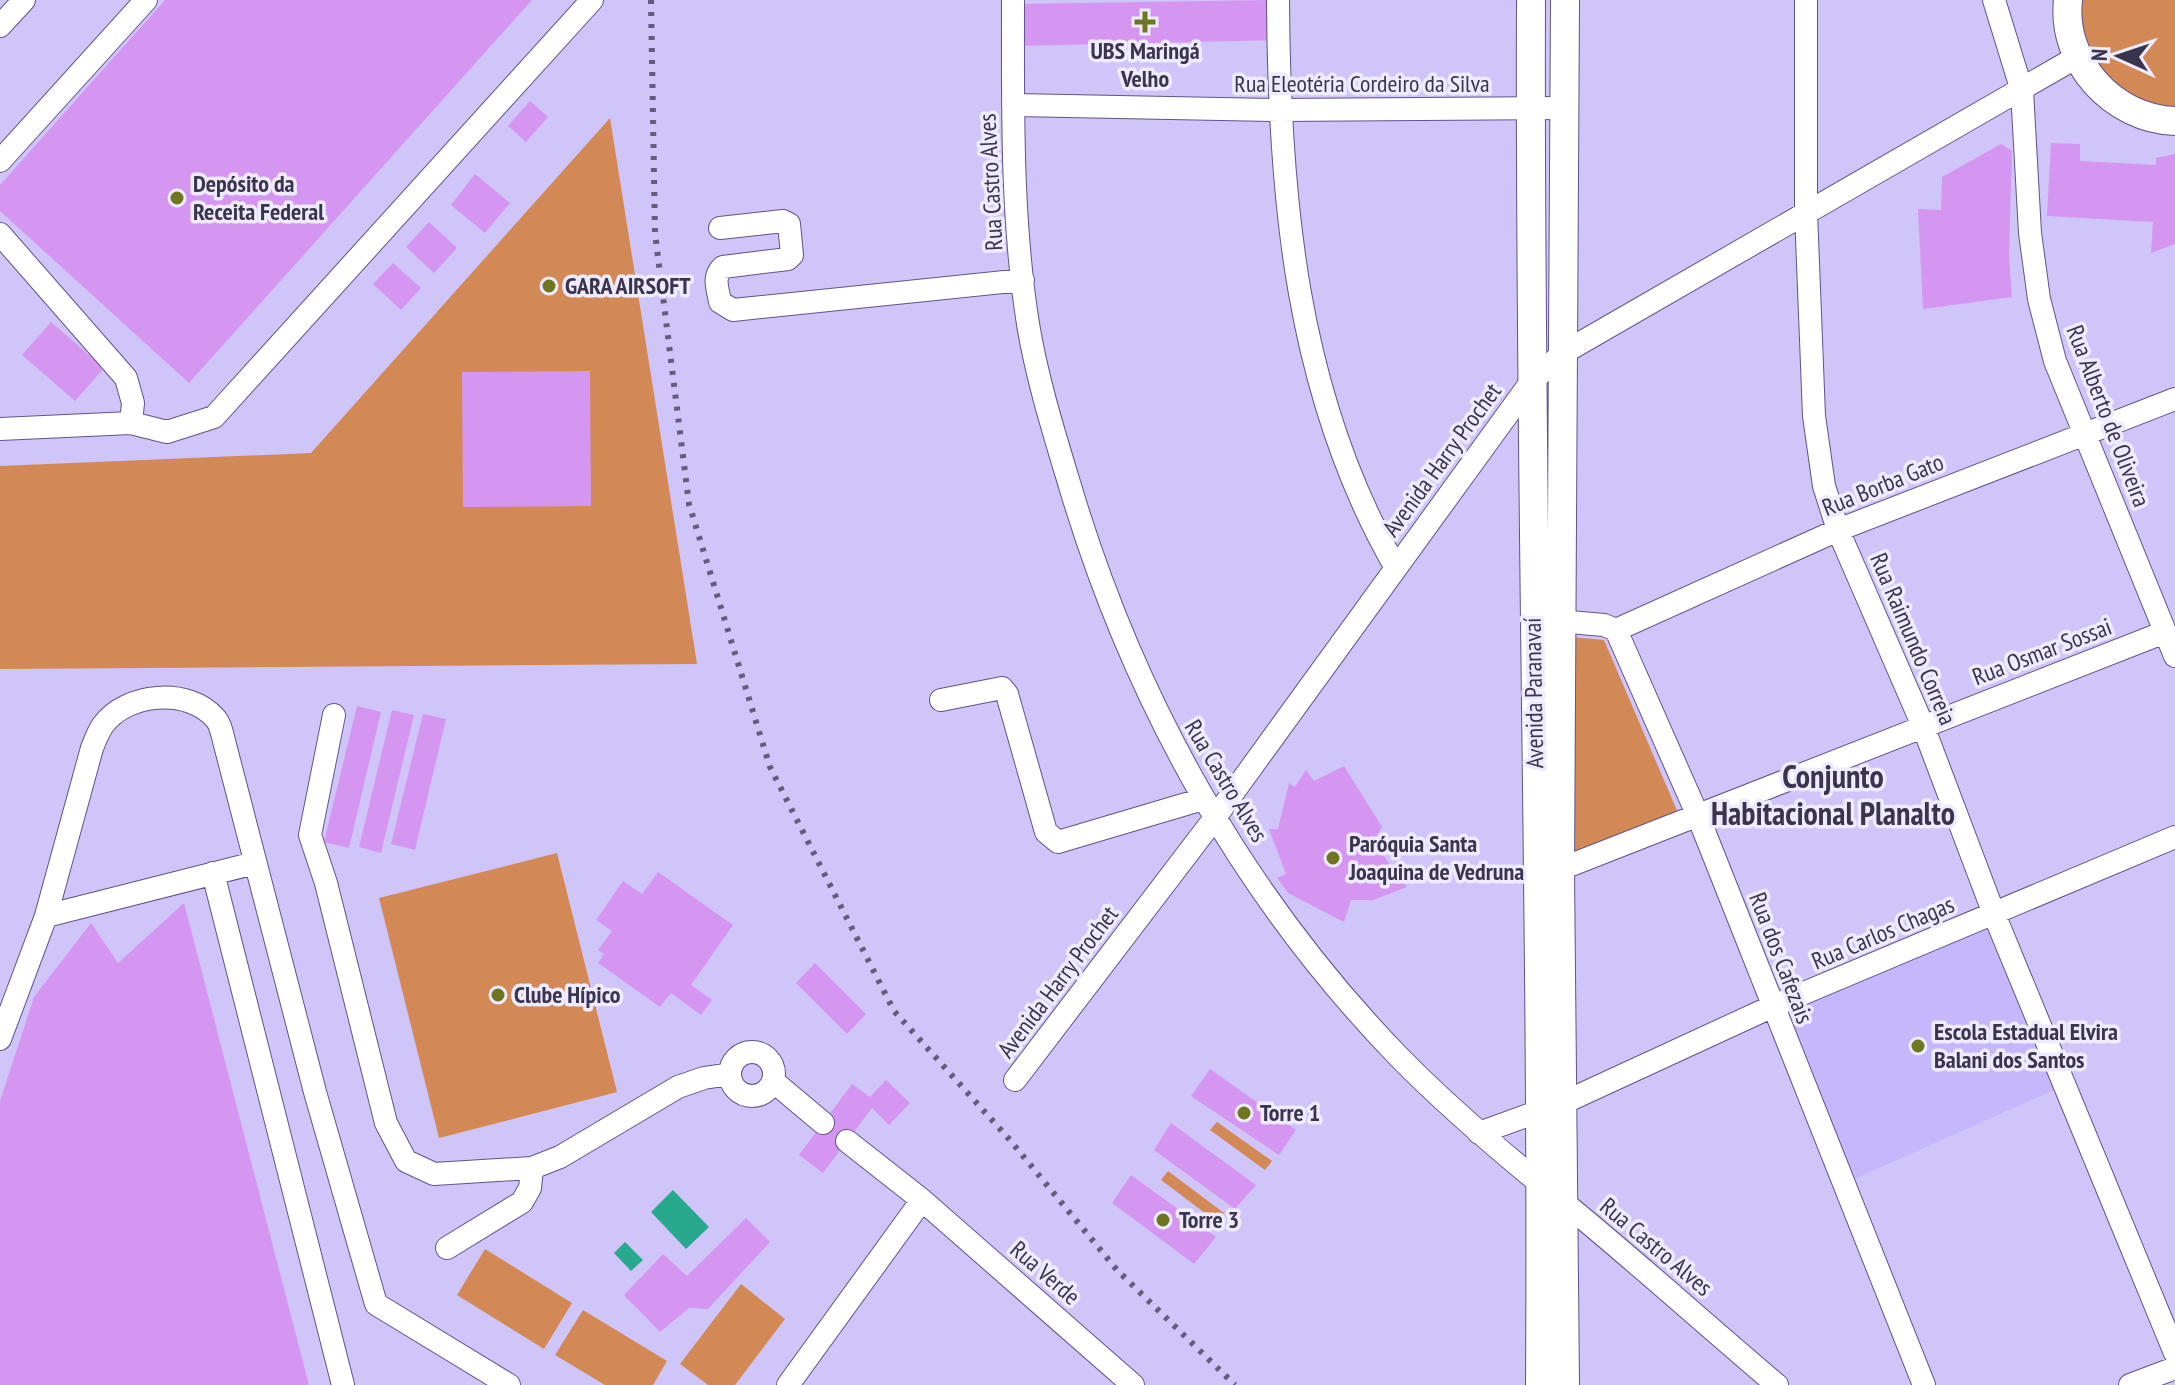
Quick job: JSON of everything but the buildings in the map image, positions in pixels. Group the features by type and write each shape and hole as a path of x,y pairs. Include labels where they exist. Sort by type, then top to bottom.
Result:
{"main road":[{"name":"Avenida Paranavaí","path":"1531,0 1533,620 1548,874 1553,1196 1565,1385"},
{"name":"Avenida Paranavaí","path":"1548,874 1562,620 1565,0"},
{"path":"2068,0 2066,17 2077,57 2097,87 2125,108 2159,120 2175,121"},
{"name":"Avenida Paranavaí","path":"1540,1385 1553,1196"}],"street":[{"path":"0,26 24,0"},
{"path":"0,161 146,0"},
{"path":"0,429 131,423 167,432 214,417 592,0"},
{"name":"Rua Castro Alves","path":"1013,0 1015,215 1029,327 1050,421 1104,592 1140,680 1214,819 1311,958 1401,1059 1479,1133 1777,1385"},
{"path":"1278,0 1278,110 1289,224 1306,336 1333,434 1367,517 1396,568"},
{"name":"Rua Raimundo Correia","path":"1806,0 1806,212 1814,416 1824,486 1838,530 1923,726 1994,914 2175,1353"},
{"name":"Rua Alberto de Oliveira","path":"1994,0 2022,91 2030,233 2039,299 2055,361 2175,656"},
{"name":"Avenida Harry Prochet","path":"1015,1080 1214,819 1531,382 1563,353 2077,57"},
{"name":"Rua Eleotéria Cordeiro da Silva","path":"1013,105 1278,110 1565,108"},
{"path":"720,228 783,221 789,224 792,255 788,259 723,267 719,271 716,278 720,302 733,310 1023,280"},
{"path":"0,234 126,378 133,403 131,423"},
{"name":"Rua Borba Gato","path":"1616,630 1838,530 2175,399"},
{"path":"1533,620 1604,625 1616,630"},
{"name":"Rua dos Cafezais","path":"1616,630 1698,816 1771,1007 1924,1385"},
{"name":"Rua Osmar Sossai","path":"1548,874 2165,632"},
{"path":"941,700 1002,688 1007,694 1046,832 1058,842 1203,799"},
{"path":"0,1039 46,916 92,748 103,725 119,710 167,695 203,708 216,719 315,1092 376,1304 509,1385"},
{"path":"334,715 310,835 326,883 386,1123 406,1161 434,1174 532,1168 560,1157 678,1087 704,1078 730,1074"},
{"name":"Rua Carlos Chagas","path":"1479,1133 1553,1106 1771,1007 2175,837"},
{"path":"46,916 255,863"},
{"path":"213,873 343,1385"},
{"path":"760,1053 772,1065 773,1081 761,1094 744,1094 732,1083 730,1074 736,1059 743,1054 760,1053"},
{"path":"773,1081 823,1123"},
{"name":"Rua Verde","path":"847,1141 922,1200 1133,1385"},
{"path":"447,1248 522,1202 530,1188 532,1168"},
{"path":"788,1385 922,1200"},
{"path":"2130,1385 2175,1368"}],"shaded area":[{"path":"2068,0 2175,0 2175,121 2097,87"},
{"name":"GARA AIRSOFT","path":"610,118 697,664 0,669 0,466 311,453"},
{"path":"1572,637 1604,640 1678,813 1566,857"},
{"name":"Clube Hípico","path":"557,853 617,1092 439,1138 379,898"},
{"name":"Escola Estadual Elvira Balani dos Santos","path":"1994,914 2065,1085 1843,1184 1771,1007"},
{"path":"1217,1122 1272,1161 1265,1170 1210,1130"},
{"path":"1168,1171 1224,1213 1217,1222 1161,1180"},
{"path":"673,1190 709,1227 686,1249 651,1212"},
{"path":"625,1242 643,1260 631,1271 614,1253"},
{"path":"485,1249 572,1303 544,1349 457,1295"},
{"path":"741,1284 785,1319 735,1385 708,1385 680,1364"},
{"path":"583,1310 667,1361 653,1385 605,1385 555,1355"}],"railway":[{"path":"651,0 655,233 689,504 770,767 894,1011 1009,1139 1117,1270 1235,1385"}],"place":[{"name":"UBS Maringá Velho","path":"1145,22"},
{"name":"Depósito da Receita Federal","path":"177,198"},
{"name":"GARA AIRSOFT","path":"549,286"},
{"name":"Paróquia Santa Joaquina de Vedruna","path":"1333,858"},
{"name":"Clube Hípico","path":"498,995"},
{"name":"Escola Estadual Elvira Balani dos Santos","path":"1918,1046"},
{"name":"Torre 1","path":"1244,1113"},
{"name":"Torre 3","path":"1163,1220"}],"district":[{"name":"Conjunto Habitacional Planalto","path":"1833,796"}]}
